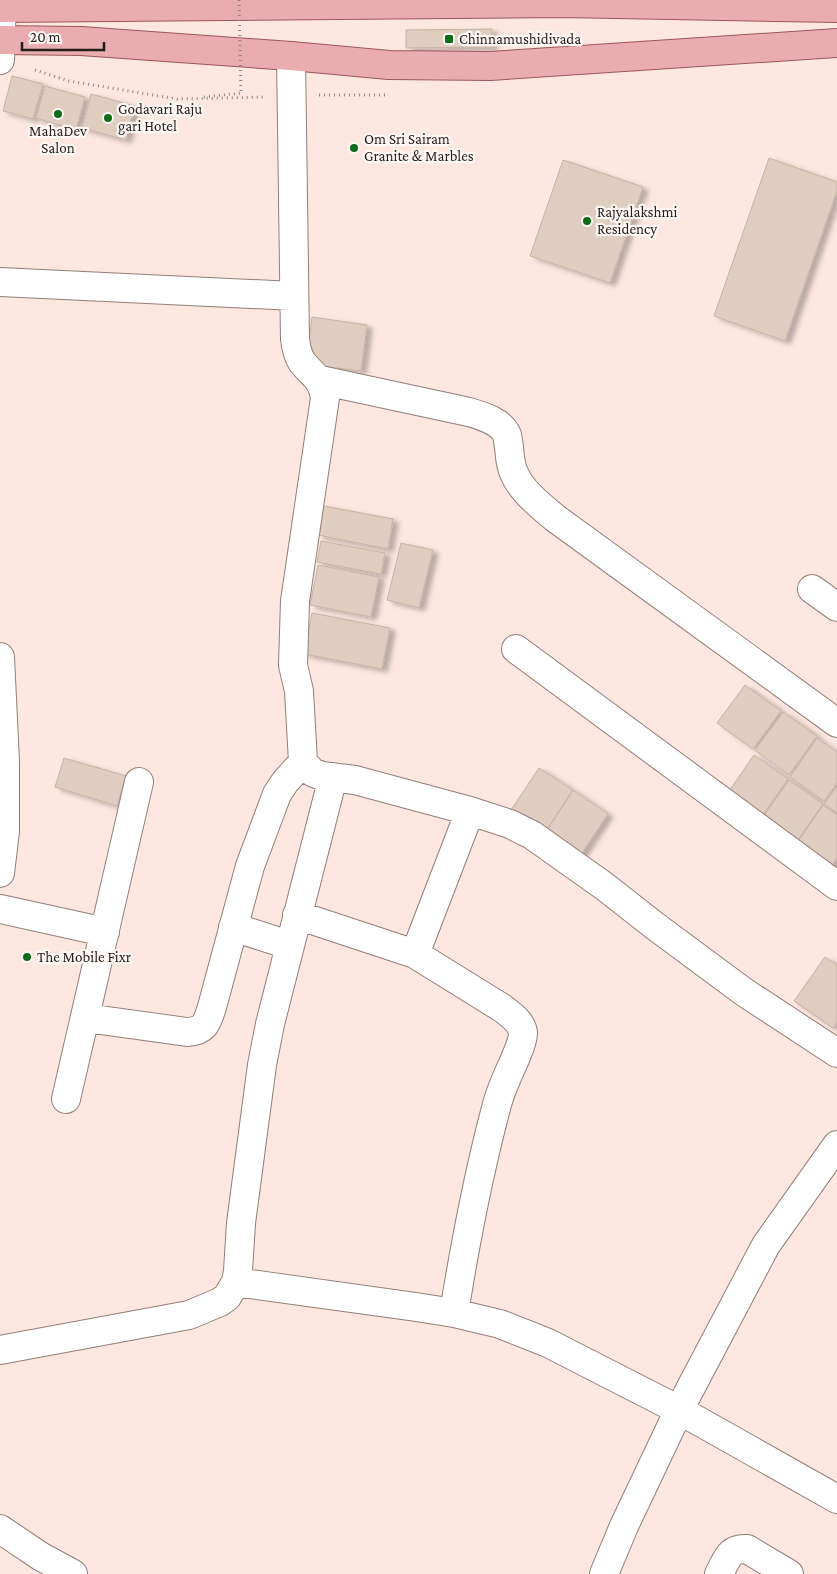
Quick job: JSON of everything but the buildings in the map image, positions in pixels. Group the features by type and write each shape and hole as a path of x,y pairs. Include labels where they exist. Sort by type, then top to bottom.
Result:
{"main road":[{"path":"1,5 562,2 837,8"},
{"path":"0,47 81,41 389,65 490,66 837,43"}],"street":[{"path":"0,47 1,5"},
{"path":"291,56 295,340 301,361 320,380 325,398 295,601 293,665 299,692 303,762 312,772 322,776 355,780 470,811 510,824 532,835 604,886 744,992 837,1053"},
{"path":"0,282 294,296"},
{"path":"320,380 469,412 497,423 507,435 513,471 536,502 555,518 837,723"},
{"path":"812,589 837,607"},
{"path":"516,649 837,886"},
{"path":"0,657 6,762 4,831 0,873"},
{"path":"86,1018 187,1032 196,1032 203,1028 212,1007 250,866 272,807 285,782 303,762"},
{"path":"0,1350 189,1315 220,1302 227,1297 236,1282 240,1223 262,1065 289,945 333,777"},
{"path":"66,1099 139,782"},
{"path":"415,954 470,811"},
{"path":"0,910 105,932"},
{"path":"297,915 415,954 502,1008 513,1016 523,1030 518,1049 496,1106 485,1151 462,1259 454,1313"},
{"path":"233,927 289,945"},
{"path":"604,1574 624,1526 679,1410 766,1245 837,1146"},
{"path":"236,1282 454,1313 500,1324 548,1343 679,1410 837,1499"},
{"path":"0,1530 40,1556 73,1574"},
{"path":"719,1574 732,1551 741,1548 747,1549 789,1574"}],"path":[{"path":"177,99 241,93 239,0"}],"place":[{"name":"Chinnamushidivada","path":"449,39"},
{"name":"MahaDev Salon","path":"58,114"},
{"name":"Godavari Raju gari Hotel","path":"108,118"},
{"name":"Om Sri Sairam Granite & Marbles","path":"354,148"},
{"name":"Rajyalakshmi Residency","path":"587,221"},
{"name":"The Mobile Fixr","path":"27,957"}]}
